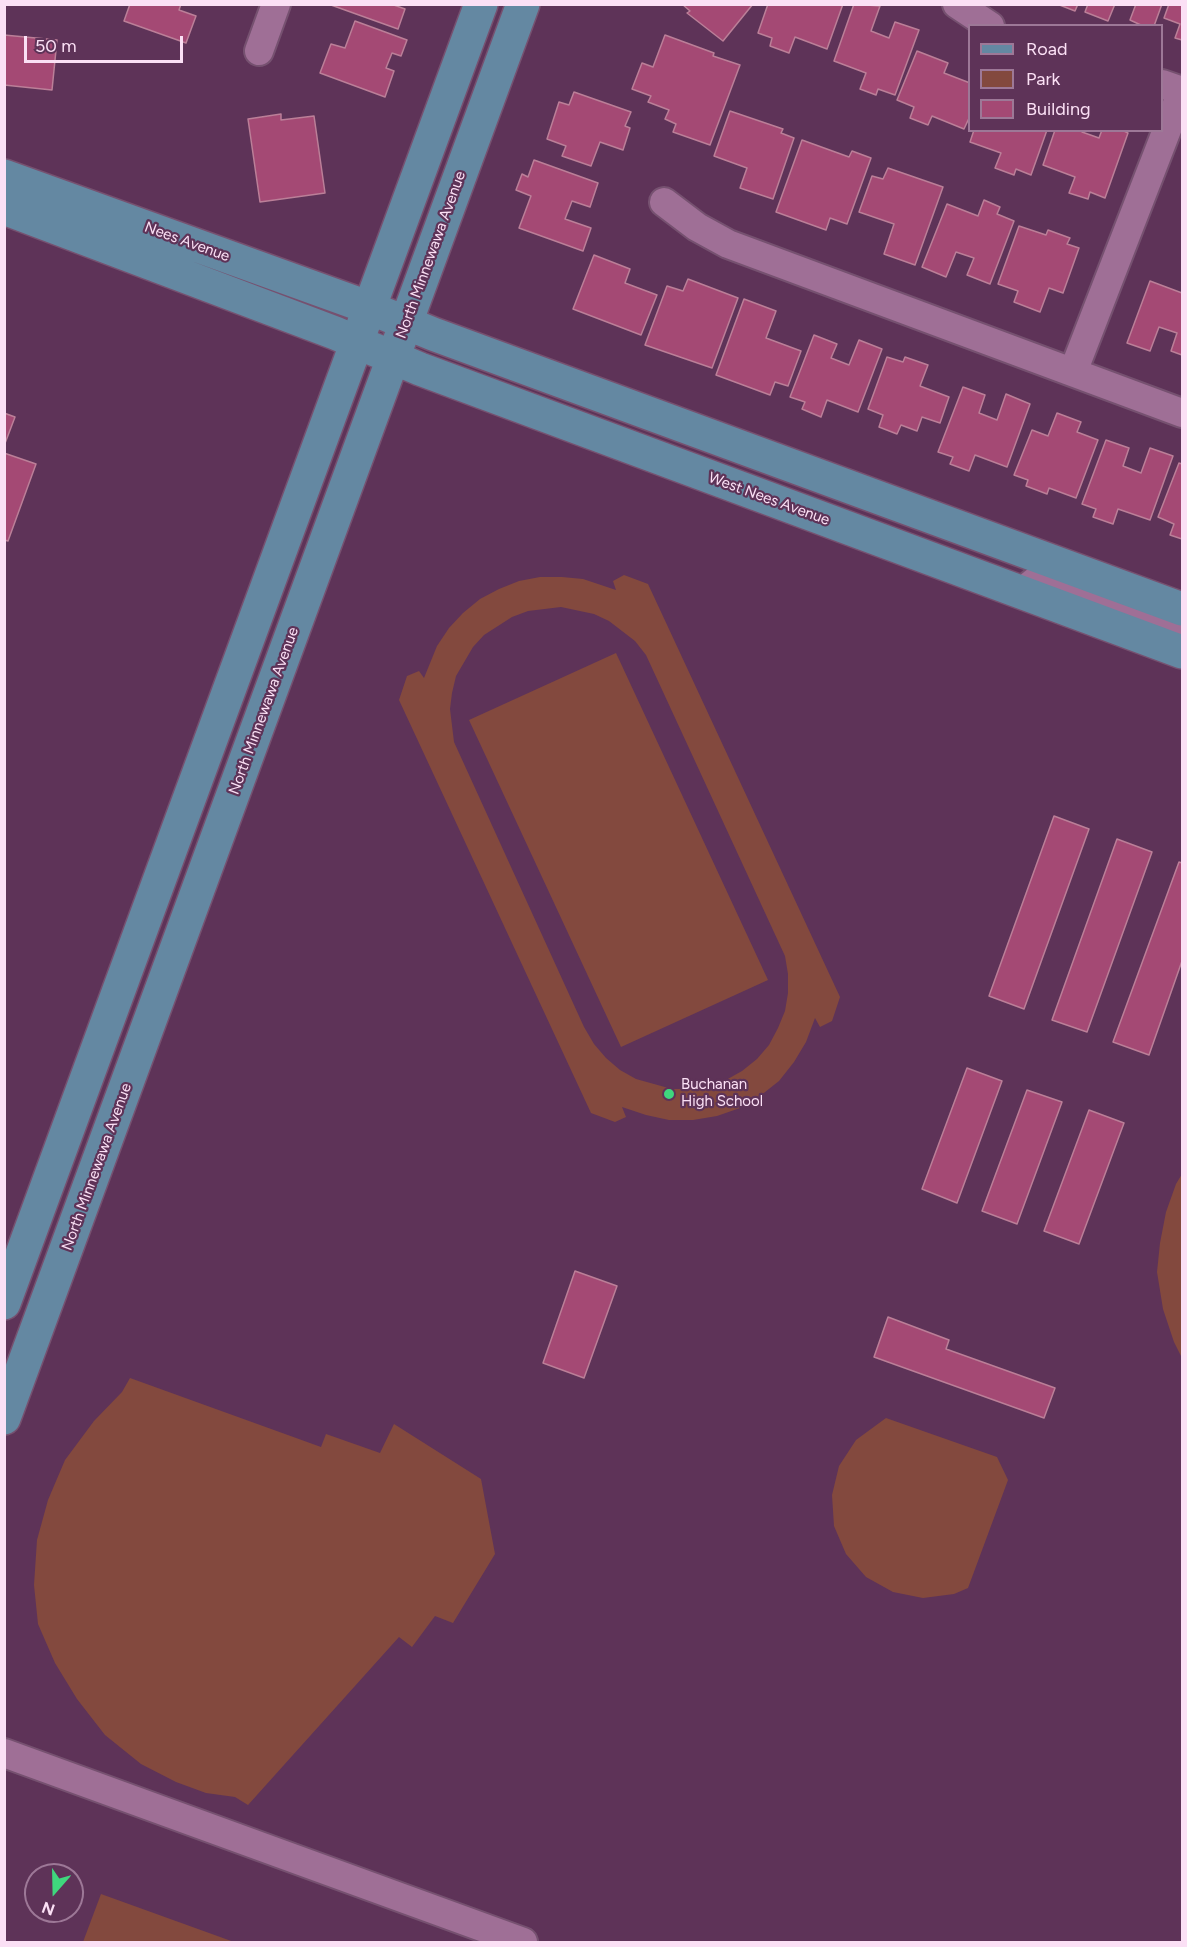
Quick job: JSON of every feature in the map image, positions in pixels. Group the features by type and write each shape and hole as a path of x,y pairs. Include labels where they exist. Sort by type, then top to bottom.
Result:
{"main road":[{"path":"4,1303 481,4"},
{"name":"North Minnewawa Avenue","path":"4,1418 523,4"},
{"name":"Nees Avenue","path":"4,176 370,308"},
{"path":"4,208 357,342"},
{"path":"370,308 1182,609"},
{"name":"West Nees Avenue","path":"357,342 1182,652"},
{"path":"149,911 186,924"}],"street":[{"path":"259,51 276,4"},
{"path":"957,4 987,24"},
{"path":"1073,372 1182,91 1163,85"},
{"path":"664,202 697,227 728,244 1182,413"},
{"path":"1022,592 1034,582 1051,582 1182,630"},
{"path":"4,1753 523,1942"}],"green space":[{"path":"624,575 648,584 840,997 832,1021 820,1027 815,1018 806,1042 779,1081 740,1108 717,1116 693,1120 669,1120 622,1107 626,1117 615,1122 591,1113 399,700 407,676 419,671 424,678 437,646 449,628 480,599 519,581 540,577 583,579 616,590 613,581","holes":["561,607 594,614 609,621 635,641 646,655 785,956 788,974 785,1011 769,1045 742,1071 709,1086 672,1089 636,1079 620,1070 594,1044 584,1027 454,742 450,709 456,676 473,647 484,635 512,617 528,611"]},
{"path":"616,653 768,980 621,1047 469,720"},
{"path":"1182,1174 1182,1358 1163,1309 1157,1272 1166,1212"},
{"path":"130,1378 321,1447 326,1434 380,1453 394,1424 481,1479 495,1554 453,1623 435,1616 412,1647 399,1637 248,1805 235,1797 206,1793 176,1782 141,1764 105,1735 77,1699 55,1663 38,1624 34,1585 37,1540 48,1500 65,1460 94,1421 122,1392"},
{"path":"886,1418 997,1457 1008,1480 968,1588 954,1594 923,1598 893,1592 866,1577 846,1554 834,1526 832,1495 839,1466 856,1440"},
{"path":"101,1894 234,1942 83,1942"}],"building":[{"path":"130,4 181,4 179,10 196,16 186,43 124,21"},
{"path":"391,4 405,9 398,29 331,5"},
{"path":"682,4 753,4 723,41 687,13 690,11"},
{"path":"768,4 843,4 827,49 795,37 789,53 770,46 772,38 758,33"},
{"path":"854,4 880,6 871,31 889,38 895,22 919,30 895,95 878,89 876,95 860,89 866,73 834,61"},
{"path":"1057,4 1078,4 1075,11"},
{"path":"1088,4 1115,4 1108,21 1085,12"},
{"path":"1136,4 1162,4 1155,24 1139,24 1130,20"},
{"path":"1169,4 1182,4 1182,40 1175,38 1180,24 1164,18"},
{"path":"355,21 407,40 401,56 392,53 386,68 394,71 385,97 320,73 331,44 345,48"},
{"path":"4,35 57,40 52,90 4,85"},
{"path":"665,35 740,65 710,145 673,132 676,124 665,119 669,110 648,102 651,96 632,89 642,63 653,67"},
{"path":"917,51 948,63 944,73 968,82 968,120 964,129 932,116 928,125 910,118 914,107 897,100"},
{"path":"574,92 631,112 625,126 630,128 623,150 600,142 591,166 562,156 566,146 547,139 559,102 569,105"},
{"path":"730,111 783,129 781,133 794,138 773,199 740,188 747,168 714,156"},
{"path":"281,114 281,120 314,116 325,193 260,202 248,119"},
{"path":"973,132 1046,132 1031,175 1016,169 1014,175 995,168 1001,153 970,142"},
{"path":"1054,132 1082,132 1099,138 1101,132 1128,133 1105,198 1090,192 1088,199 1069,193 1075,177 1043,165"},
{"path":"802,140 849,157 852,151 871,158 847,224 830,218 826,230 776,212"},
{"path":"534,160 598,183 590,207 572,201 565,219 591,228 583,251 519,228 531,196 516,190 522,174 528,177"},
{"path":"888,168 943,187 915,265 884,254 894,224 859,212 872,176 883,179"},
{"path":"984,200 1000,207 997,214 1014,221 990,284 967,275 974,258 956,252 946,277 922,267 947,204 978,216"},
{"path":"1019,226 1046,235 1048,230 1070,238 1067,244 1079,248 1063,293 1049,288 1040,312 1014,302 1018,291 998,284"},
{"path":"594,255 630,269 625,283 657,295 641,335 573,309"},
{"path":"688,279 738,298 712,368 645,345 667,286 683,291"},
{"path":"1150,281 1182,293 1182,355 1171,351 1177,333 1159,327 1150,351 1127,343"},
{"path":"744,299 776,311 766,338 801,351 788,386 775,382 770,395 716,375"},
{"path":"814,335 837,344 831,358 849,365 859,340 882,349 858,412 827,400 821,417 802,409 805,402 790,397"},
{"path":"887,357 903,362 905,357 928,365 920,386 949,397 940,423 922,417 917,431 901,425 897,434 879,427 883,415 868,409"},
{"path":"963,387 985,395 979,413 997,420 1006,394 1030,404 1007,467 975,455 969,471 950,464 953,457 938,452"},
{"path":"4,413 15,417 4,446"},
{"path":"1057,413 1081,422 1077,432 1098,440 1076,498 1049,488 1047,494 1026,486 1028,480 1014,475 1032,430 1048,436"},
{"path":"1106,440 1129,448 1123,466 1141,473 1150,448 1173,456 1150,520 1118,509 1113,524 1093,517 1096,509 1082,504"},
{"path":"4,453 36,464 8,541 4,540"},
{"path":"1179,463 1182,464 1182,539 1170,535 1174,524 1158,517"},
{"path":"1054,816 1089,829 1024,1009 989,996"},
{"path":"1117,839 1152,852 1087,1032 1052,1020"},
{"path":"1179,862 1182,863 1182,961 1149,1055 1113,1042"},
{"path":"967,1068 1002,1081 957,1203 922,1189"},
{"path":"1027,1090 1062,1102 1017,1224 982,1211"},
{"path":"1089,1110 1124,1123 1079,1244 1044,1231"},
{"path":"575,1271 617,1286 584,1378 543,1363"},
{"path":"888,1317 949,1340 946,1349 1055,1388 1044,1418 874,1357"}],"place":[{"name":"Buchanan High School","path":"669,1094"}]}
